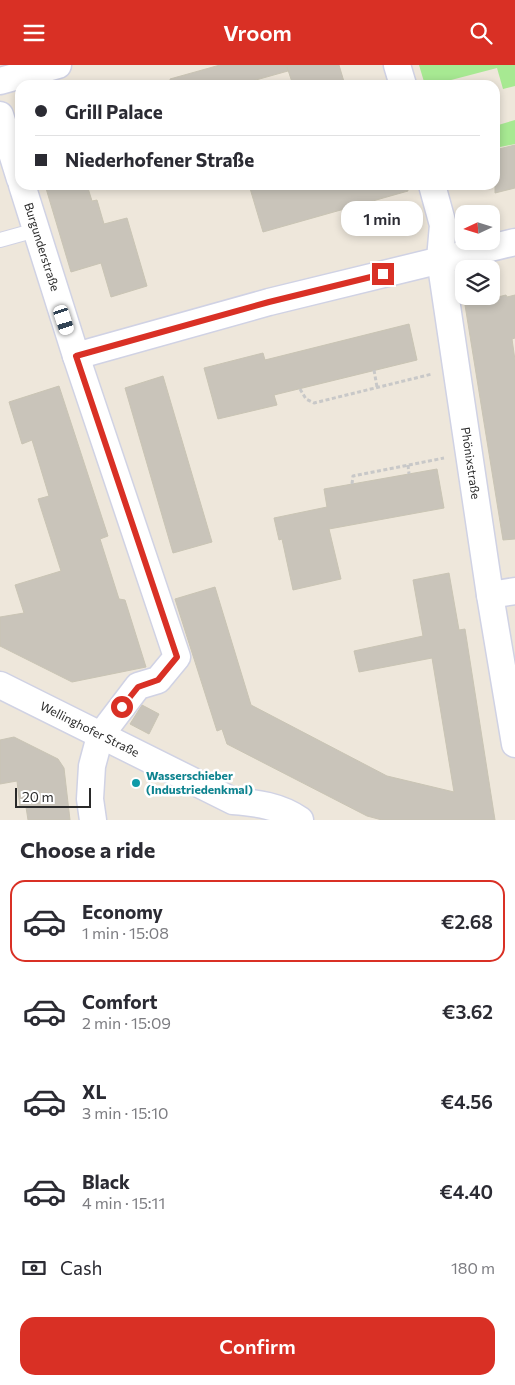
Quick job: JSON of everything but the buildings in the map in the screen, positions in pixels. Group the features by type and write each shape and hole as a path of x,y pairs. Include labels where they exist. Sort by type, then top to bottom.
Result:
{"street":[{"path":"0,81 58,65"},
{"path":"397,65 402,80"},
{"path":"0,115 15,163"},
{"name":"Burgunderstraße","path":"24,190 76,356 177,657 158,680 138,687 100,736"},
{"name":"Phönixstraße","path":"433,190 443,225 440,259 469,453 502,593 515,744"},
{"path":"76,356 269,302 515,242"},
{"name":"Wellinghofer Straße","path":"0,685 241,811 260,803 290,813 300,820"},
{"path":"93,820 90,799 92,766 100,736"}],"lane":[{"path":"0,240 36,230"}],"path":[{"path":"300,389 306,399 314,403 456,367"},
{"path":"374,370 377,387"},
{"path":"352,484 352,476 469,453"},
{"path":"408,465 409,474"}],"green space":[{"path":"419,65 515,65 515,86 503,89 497,68 451,80 424,80"},
{"path":"515,120 515,144 500,147 500,124"}],"place":[{"name":"Wasserschieber (Industriedenkmal)","path":"136,783"}],"route":[{"path":"122,707 138,687 158,680 177,657 76,356 269,302 383,274"}]}
